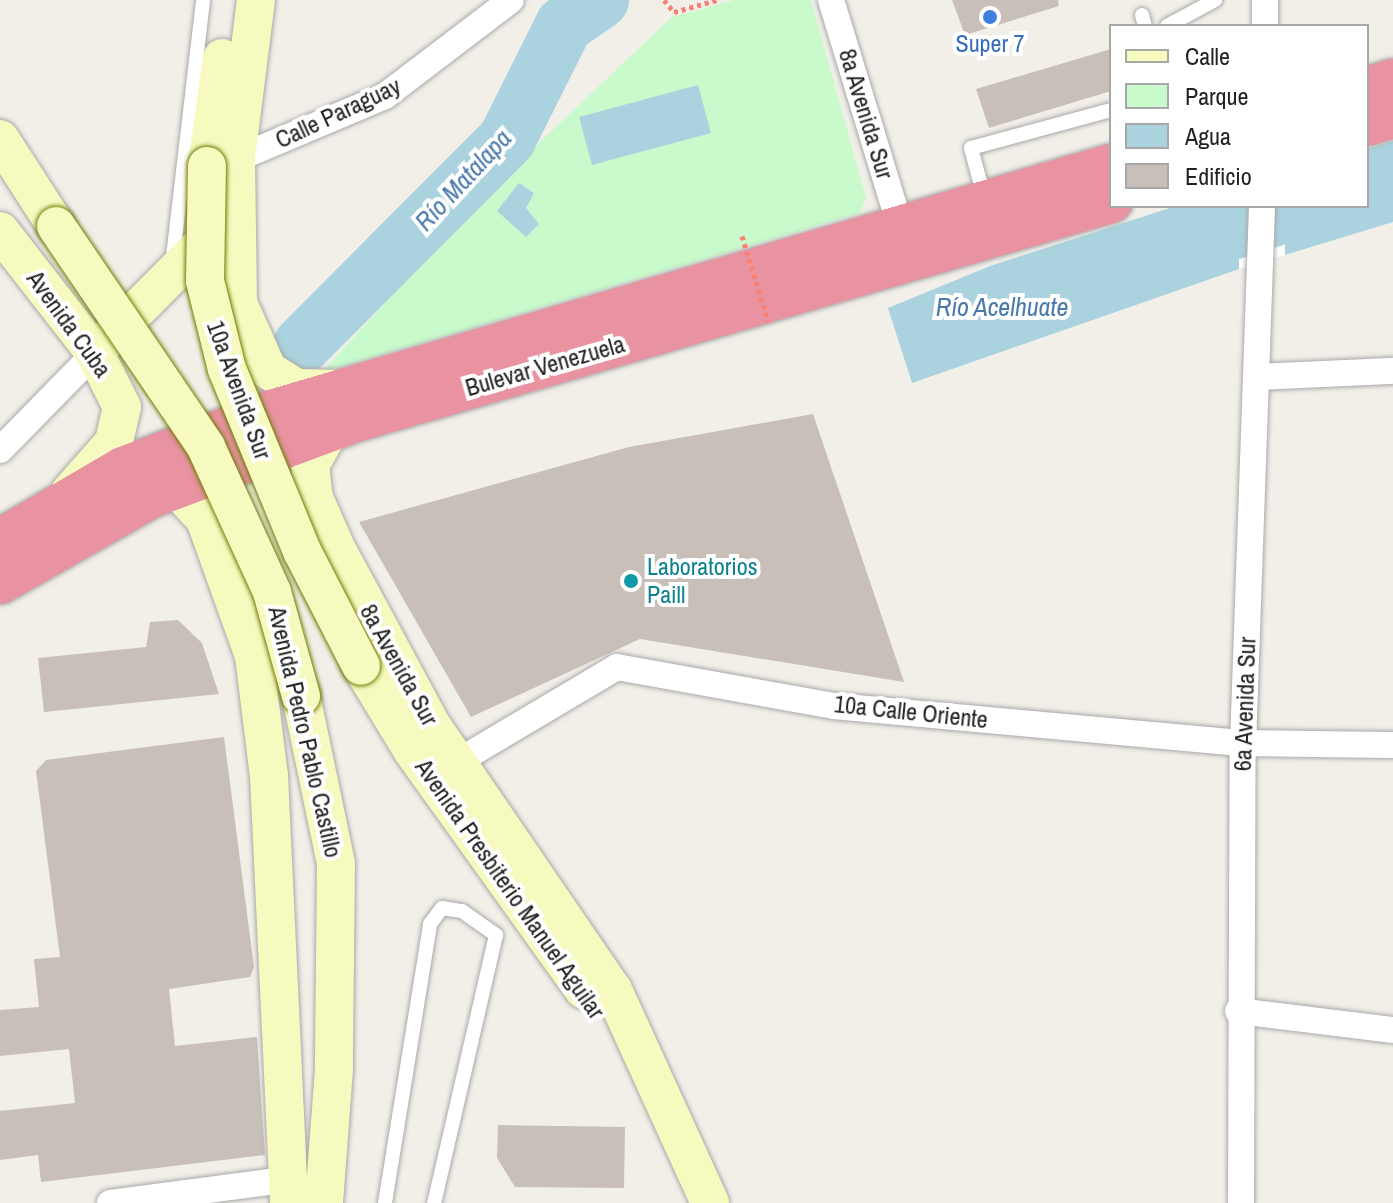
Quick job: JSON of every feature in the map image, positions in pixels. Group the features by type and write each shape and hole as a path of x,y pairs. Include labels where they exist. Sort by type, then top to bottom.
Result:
{"highway":[{"path":"1369,88 1393,81"},
{"path":"1369,123 1393,116"},
{"name":"Bulevar Venezuela","path":"0,582 87,527 351,405 901,229 1109,167"},
{"name":"Bulevar Venezuela","path":"0,541 62,500 184,445 351,405 1109,202"}],"street":[{"name":"10a Avenida Sur","path":"230,0 221,162 232,213 233,280 261,362 297,388 351,405"},
{"name":"10a Avenida Sur","path":"256,0 201,243 218,341 302,551 361,666"},
{"name":"Calle Paraguay","path":"221,162 385,96 511,0"},
{"name":"8a Avenida Sur","path":"831,0 901,229"},
{"path":"1265,0 1265,24"},
{"name":"Avenida Pedro Pablo Castillo","path":"0,139 206,447 272,592 301,696 336,863 334,1069 324,1203"},
{"name":"6a Avenida Sur","path":"1241,1203 1238,1011 1243,743 1259,377 1262,208"},
{"path":"0,450 232,213"},
{"name":"Avenida Cuba","path":"0,231 95,353 118,395 121,420 114,442 62,500"},
{"path":"1259,377 1393,371"},
{"name":"8a Avenida Sur","path":"351,405 327,435 310,466 314,498 341,559 457,762 613,990 710,1203"},
{"name":"Avenida Pedro Pablo Castillo","path":"174,486 205,519 243,611 269,776 287,1192"},
{"path":"243,611 244,572 273,540 309,530 341,559"},
{"name":"Avenida Presbiterio Manuel Aguilar","path":"361,666 606,1024 690,1203"},
{"name":"10a Calle Oriente","path":"457,762 617,667 834,706 1243,743 1393,745"},
{"path":"1238,1011 1393,1030"},
{"path":"110,1203 287,1192"}],"lane":[{"path":"172,275 203,0"},
{"path":"1171,24 1215,0"},
{"path":"986,203 971,148 1109,111"},
{"path":"385,1203 430,924 442,908 462,911 496,935 434,1203"}],"path":[{"path":"664,0 672,10 717,0"},
{"path":"742,236 768,321"}],"green space":[{"path":"734,0 811,0 866,198 860,213 322,372 487,192 672,17"}],"water":[{"path":"698,85 711,133 592,165 579,117"},
{"path":"1393,141 1393,222 1285,255 1285,208 1369,208 1369,148"},
{"path":"519,183 534,193 526,208 539,224 526,237 497,211"},
{"name":"Río Acelhuate","path":"1170,208 1240,208 1239,269 912,383 888,308 990,266"}],"pier":[{"path":"1240,208 1285,208 1285,255 1239,269"}],"building":[{"name":"Super 7","path":"952,0 1058,0 1059,6 965,35"},
{"path":"1109,50 1109,92 989,128 976,89"},
{"name":"Laboratorios Paill","path":"813,414 904,682 640,639 471,717 359,522 629,447"},
{"path":"178,620 202,643 219,694 44,712 38,658 146,647 150,622"},
{"path":"224,737 254,967 250,977 169,989 175,1046 257,1037 265,1155 41,1182 38,1155 0,1160 0,1111 75,1103 69,1049 0,1056 0,1010 39,1007 34,959 60,957 36,771 46,760"},
{"path":"498,1125 625,1127 624,1188 515,1187 497,1158"}],"waterway":[{"name":"Río Matalapa","path":"302,345 507,139 564,25 600,0"},
{"name":"Río Acelhuate","path":"1165,252 1305,208"}],"place":[{"name":"Super 7","path":"990,17"},
{"name":"Laboratorios Paill","path":"631,581"}]}
